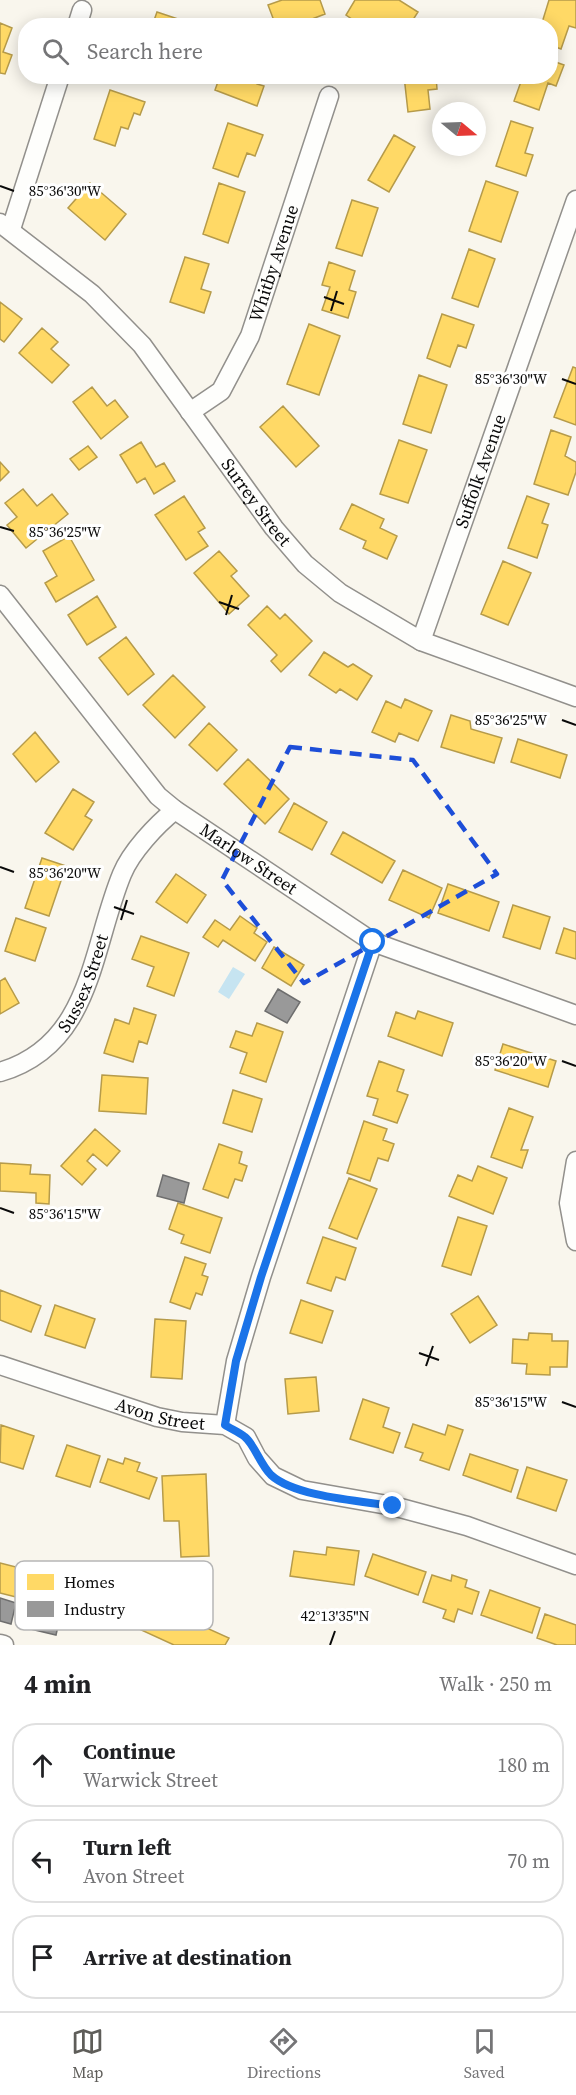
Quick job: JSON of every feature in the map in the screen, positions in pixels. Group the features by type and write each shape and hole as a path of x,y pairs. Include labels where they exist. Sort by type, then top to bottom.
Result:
{"street":[{"path":"5,226 57,84"},
{"name":"Whitby Avenue","path":"190,412 221,391 250,336 329,96"},
{"name":"Suffolk Avenue","path":"422,641 576,200"},
{"name":"Surrey Street","path":"5,226 85,287 126,326 274,528 305,564 340,593 422,641 576,697"},
{"name":"Marlow Street","path":"0,595 158,796 175,810 373,942 576,1015"},
{"name":"Sussex Street","path":"0,1072 30,1061 70,1023 84,993 123,872 157,824 175,810"},
{"path":"225,1425 236,1361 261,1277 373,942"},
{"path":"576,1161 572,1174 569,1203 576,1241"},
{"name":"Avon Street","path":"0,1365 157,1417 182,1422 225,1425 246,1437 257,1458 273,1476 302,1490 393,1506 467,1526 576,1565"},
{"path":"0,1644 4,1645"}],"highlighted area":[{"path":"290,747 413,760 497,874 304,983 222,880"}],"water":[{"path":"233,967 245,974 229,999 218,992"}],"building: Homes":[{"path":"282,0 320,0 325,14 315,18 273,18 268,5"},
{"path":"355,0 399,0 418,12 414,18 350,18 346,15"},
{"path":"549,0 576,0 576,28 569,26 561,49 558,48 558,18 543,18"},
{"path":"157,12 175,18 155,18"},
{"path":"0,23 12,28 3,52 12,55 5,74 0,73"},
{"path":"558,63 564,65 558,81"},
{"path":"217,84 264,86 257,106 215,90"},
{"path":"405,84 437,84 437,89 428,90 430,109 408,112"},
{"path":"520,84 548,84 539,110 514,101"},
{"path":"110,90 145,102 140,115 134,113 128,129 121,127 115,146 94,139"},
{"path":"511,121 533,128 525,153 533,155 526,176 496,166"},
{"path":"228,123 263,135 255,156 247,153 238,177 213,168"},
{"path":"394,135 415,147 389,192 368,180"},
{"path":"486,181 518,192 501,242 469,231"},
{"path":"90,183 126,214 105,240 68,208"},
{"path":"219,183 245,192 228,243 203,234"},
{"path":"352,200 378,208 362,256 336,248"},
{"path":"469,249 495,259 478,307 452,298"},
{"path":"185,257 209,264 201,289 211,292 204,313 170,302"},
{"path":"329,262 355,271 349,290 356,292 348,318 322,310 330,287 322,285"},
{"path":"0,302 22,319 4,342 0,339"},
{"path":"442,314 474,325 466,348 458,345 450,367 427,358"},
{"path":"309,324 340,336 319,395 287,384"},
{"path":"42,328 58,342 51,349 69,365 52,383 19,353"},
{"path":"573,367 576,368 576,425 554,417"},
{"path":"419,375 447,385 431,433 403,424"},
{"path":"92,387 107,406 115,400 128,417 101,439 73,402"},
{"path":"283,406 319,446 296,467 260,427"},
{"path":"551,430 571,437 565,456 576,462 576,472 568,495 534,484"},
{"path":"399,440 427,450 408,503 380,494"},
{"path":"141,442 156,467 164,463 175,481 154,494 145,478 137,483 120,455"},
{"path":"88,446 97,457 79,470 70,459"},
{"path":"0,462 9,472 0,481"},
{"path":"23,489 37,506 52,494 68,514 26,548 7,525 17,517 5,503"},
{"path":"184,496 205,528 198,532 208,546 186,560 155,515"},
{"path":"527,496 549,504 542,523 548,525 537,558 508,548"},
{"path":"352,504 384,519 380,528 397,536 387,559 363,548 366,541 340,529"},
{"path":"69,536 94,580 56,602 45,583 57,576 43,551"},
{"path":"219,551 237,571 231,576 249,596 229,614 194,573"},
{"path":"503,561 531,573 508,625 481,614"},
{"path":"97,596 116,627 87,645 68,615"},
{"path":"267,606 280,619 285,614 312,641 281,672 271,661 277,655 248,625"},
{"path":"126,637 154,674 128,695 99,658"},
{"path":"324,652 348,667 353,664 372,676 357,700 340,689 336,693 309,675"},
{"path":"173,675 205,707 175,738 143,705"},
{"path":"405,699 432,711 418,741 399,733 395,742 372,732 386,701 401,708"},
{"path":"451,715 470,721 471,729 502,738 494,763 441,747"},
{"path":"209,723 237,750 217,771 189,745"},
{"path":"35,732 59,762 36,782 13,754"},
{"path":"518,739 567,755 560,778 511,762"},
{"path":"248,759 289,799 265,824 224,784"},
{"path":"73,789 94,802 85,816 92,820 73,850 45,833"},
{"path":"294,803 327,822 312,850 279,832"},
{"path":"343,832 395,861 382,883 331,854"},
{"path":"42,858 66,866 49,916 25,908"},
{"path":"403,870 442,888 429,918 389,900"},
{"path":"176,874 206,895 187,923 156,902"},
{"path":"448,884 499,902 489,931 438,913"},
{"path":"513,905 550,917 540,949 503,937"},
{"path":"240,916 257,928 254,933 267,942 255,961 223,940 218,947 203,937 215,920 230,930"},
{"path":"16,918 46,928 35,961 5,951"},
{"path":"564,928 576,932 576,959 556,953"},
{"path":"141,936 189,953 174,996 147,986 154,967 132,959"},
{"path":"274,947 304,965 291,986 262,968"},
{"path":"5,978 19,1003 0,1014 0,981"},
{"path":"134,1008 156,1015 147,1044 139,1041 133,1062 104,1053 115,1019 129,1024"},
{"path":"418,1011 453,1023 442,1056 388,1036 396,1012 415,1019"},
{"path":"257,1023 283,1032 266,1082 240,1073 247,1053 230,1047 236,1031 252,1036"},
{"path":"503,1044 556,1061 548,1087 495,1070"},
{"path":"379,1061 404,1070 397,1091 408,1095 397,1123 373,1115 378,1099 367,1096"},
{"path":"102,1075 148,1078 146,1114 99,1111"},
{"path":"233,1090 262,1099 252,1132 223,1123"},
{"path":"509,1108 533,1117 521,1150 528,1150 522,1168 491,1157"},
{"path":"364,1121 387,1129 383,1140 394,1144 388,1161 378,1158 370,1181 347,1173"},
{"path":"95,1129 120,1151 107,1166 93,1154 87,1161 96,1169 82,1185 61,1166"},
{"path":"219,1144 242,1152 239,1163 247,1166 242,1181 235,1179 228,1198 203,1189"},
{"path":"0,1163 31,1165 30,1174 50,1175 49,1204 36,1203 36,1193 0,1191"},
{"path":"478,1166 507,1178 493,1214 449,1196 458,1175 472,1181"},
{"path":"349,1178 377,1189 357,1239 329,1228"},
{"path":"178,1203 222,1218 210,1253 181,1243 184,1235 169,1229"},
{"path":"458,1217 487,1226 471,1275 442,1266"},
{"path":"323,1237 356,1248 345,1280 336,1277 331,1291 307,1283"},
{"path":"185,1257 206,1264 202,1275 208,1277 202,1295 196,1293 190,1309 170,1302"},
{"path":"0,1290 41,1306 31,1332 0,1320"},
{"path":"478,1296 497,1325 470,1343 451,1314"},
{"path":"301,1300 333,1311 322,1343 290,1333"},
{"path":"55,1305 95,1319 85,1348 45,1335"},
{"path":"155,1319 186,1321 182,1379 151,1377"},
{"path":"529,1333 552,1334 552,1341 568,1341 567,1367 550,1367 550,1375 526,1374 527,1364 512,1363 513,1339 528,1340"},
{"path":"316,1377 319,1411 288,1414 285,1379"},
{"path":"363,1399 389,1408 383,1427 400,1433 393,1453 350,1439"},
{"path":"413,1424 445,1435 448,1425 463,1430 449,1470 420,1460 423,1453 405,1447"},
{"path":"1,1425 34,1436 23,1469 0,1462"},
{"path":"67,1445 100,1456 90,1487 56,1476"},
{"path":"470,1454 518,1470 511,1492 463,1475"},
{"path":"125,1458 140,1463 137,1471 157,1478 149,1499 100,1482 108,1459 123,1464"},
{"path":"527,1467 567,1480 556,1511 517,1498"},
{"path":"206,1474 209,1556 181,1557 179,1521 164,1521 162,1476"},
{"path":"327,1547 359,1551 354,1585 290,1576 294,1551 326,1555"},
{"path":"373,1554 426,1572 418,1595 365,1576"},
{"path":"0,1563 15,1567 15,1597 0,1593"},
{"path":"432,1575 451,1581 452,1575 467,1580 465,1587 479,1592 472,1614 458,1609 454,1622 443,1618 446,1610 423,1602"},
{"path":"490,1590 540,1608 532,1633 481,1615"},
{"path":"545,1614 576,1625 576,1645 557,1645 537,1638"},
{"path":"141,1630 211,1630 229,1638 225,1645 174,1645"}],"building: Industry":[{"path":"278,989 300,1002 287,1023 265,1011"},
{"path":"163,1175 189,1183 184,1203 157,1196"},
{"path":"0,1598 15,1603 11,1624 0,1621"},
{"path":"35,1630 57,1630 56,1635"}],"route":[{"path":"373,942 261,1277 236,1361 225,1425 246,1437 257,1458 273,1476 286,1484 302,1490 393,1506"}]}
